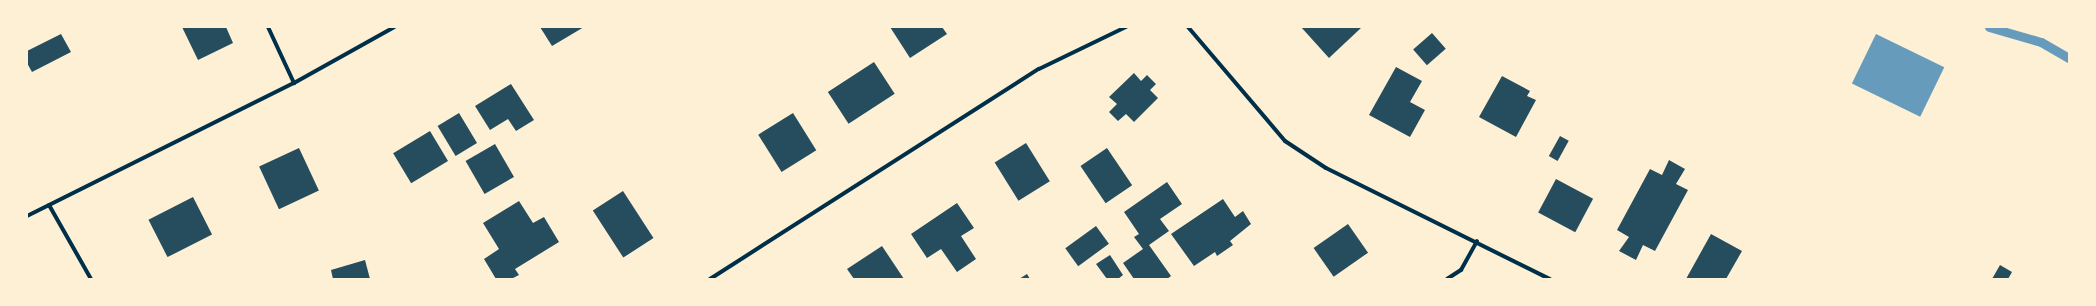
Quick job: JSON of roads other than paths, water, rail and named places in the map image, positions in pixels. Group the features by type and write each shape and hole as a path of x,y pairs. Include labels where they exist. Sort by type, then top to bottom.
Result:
{"street":[{"path":"268,27 294,83"},
{"path":"27,216 294,83 394,27"},
{"path":"710,279 1039,69 1126,27"},
{"path":"1188,27 1285,141 1326,168 1477,241 1550,279"},
{"path":"49,205 90,279"},
{"path":"1447,279 1461,270 1477,241"}],"water":[{"path":"1876,34 1944,67 1920,117 1852,83"}],"waterway":[{"path":"1989,27 2041,42 2069,58"}]}
